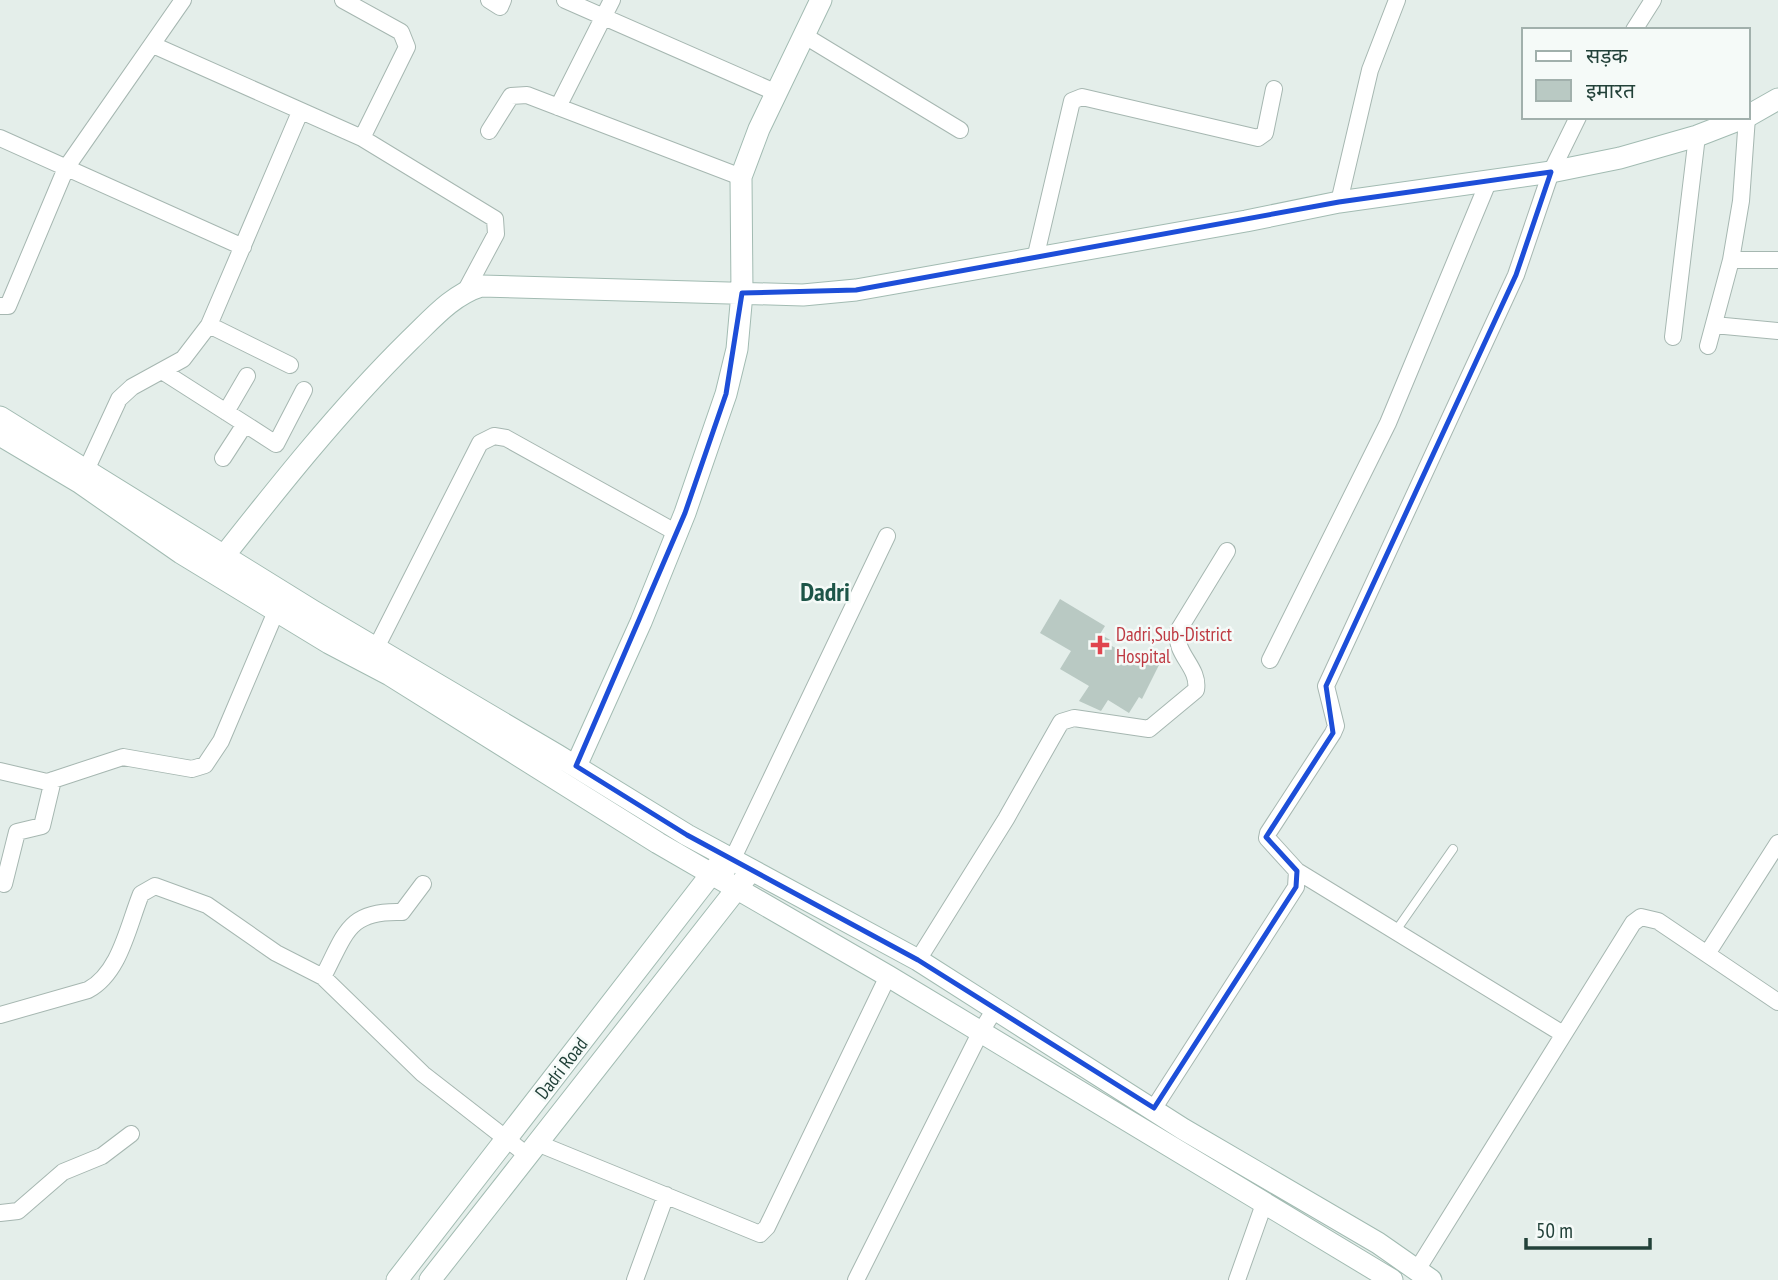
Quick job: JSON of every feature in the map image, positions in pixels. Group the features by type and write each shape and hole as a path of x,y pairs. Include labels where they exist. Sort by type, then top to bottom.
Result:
{"street":[{"path":"0,306 8,306 66,168 183,0"},
{"path":"343,0 401,32 407,47 362,138"},
{"path":"489,0 500,6 503,0"},
{"path":"565,0 777,93"},
{"path":"558,107 612,0"},
{"path":"576,766 641,622 677,533 726,394 737,349 742,293 741,177 821,0"},
{"path":"1339,202 1370,70 1396,0"},
{"path":"1635,28 1653,0"},
{"path":"805,36 960,130"},
{"path":"153,45 362,138 495,219 496,234 466,290 444,307 353,399 300,458 218,564"},
{"path":"1035,258 1071,106 1076,98 1082,97 1258,138 1265,133 1274,89"},
{"path":"489,131 511,96 527,95 741,177"},
{"path":"1750,115 1778,99"},
{"path":"83,476 119,399 132,387 189,354 209,325 300,112"},
{"path":"1563,1034 1297,871 1267,838 1333,733 1335,719 1326,686 1516,275 1551,172 1577,119"},
{"path":"466,290 499,285 803,295 856,290 1339,202 1551,172 1620,158 1697,136 1742,119"},
{"path":"1708,346 1731,260 1741,201 1747,119"},
{"path":"1673,337 1697,136"},
{"path":"0,138 243,247"},
{"path":"1270,660 1388,423 1489,180"},
{"path":"1731,260 1778,261"},
{"path":"209,325 290,365"},
{"path":"1714,325 1778,331"},
{"path":"162,371 276,444 304,390"},
{"path":"226,412 247,376"},
{"path":"0,417 83,476 218,564 277,609 329,643 390,675 725,881 888,976 1392,1280"},
{"path":"223,458 245,424"},
{"path":"0,435 83,476"},
{"path":"376,648 480,443 486,438 506,438 677,533"},
{"path":"737,862 887,536"},
{"path":"918,960 1006,820 1061,722 1074,718 1149,729 1196,690 1195,674 1176,642 1178,631 1227,551"},
{"path":"218,564 376,648 737,862 918,960 1154,1108 1183,1129 1378,1243 1424,1275 1563,1034 1626,931 1641,917 1658,921 1778,1002"},
{"path":"0,771 39,782 123,757 192,769 205,765 221,741 277,609"},
{"path":"4,884 18,832 42,826 53,780"},
{"path":"1707,954 1778,843"},
{"name":"Dadri Road","path":"430,1280 532,1149 737,862"},
{"name":"Dadri Road","path":"397,1280 505,1140 725,881 737,862"},
{"path":"1154,1108 1296,887 1297,871"},
{"path":"323,977 356,922 375,912 402,912 423,884"},
{"path":"0,1015 88,990 101,983 122,947 141,894 149,887 185,895 207,905 267,948 323,977 423,1074 505,1140 666,1195 754,1233 764,1232 888,976"},
{"path":"856,1280 980,1033 995,1009"},
{"path":"0,1213 18,1211 27,1206 56,1176 102,1156 131,1134"},
{"path":"635,1280 666,1195"},
{"path":"1237,1280 1264,1203"}],"lane":[{"path":"1395,932 1453,849"}],"highlighted area":[{"path":"1551,172 1516,275 1326,686 1333,733 1266,837 1297,871 1296,887 1154,1108 918,960 687,835 576,766 685,513 726,394 742,293 856,290 1339,202"}],"building":[{"path":"1060,599 1105,626 1100,634 1112,641 1110,645 1139,661 1145,651 1161,661 1142,699 1139,697 1129,713 1108,700 1101,711 1079,701 1089,686 1060,669 1071,651 1040,633"}],"place":[{"name":"Dadri,Sub-District Hospital","path":"1100,645"}],"district":[{"name":"Dadri","path":"825,591"}]}
